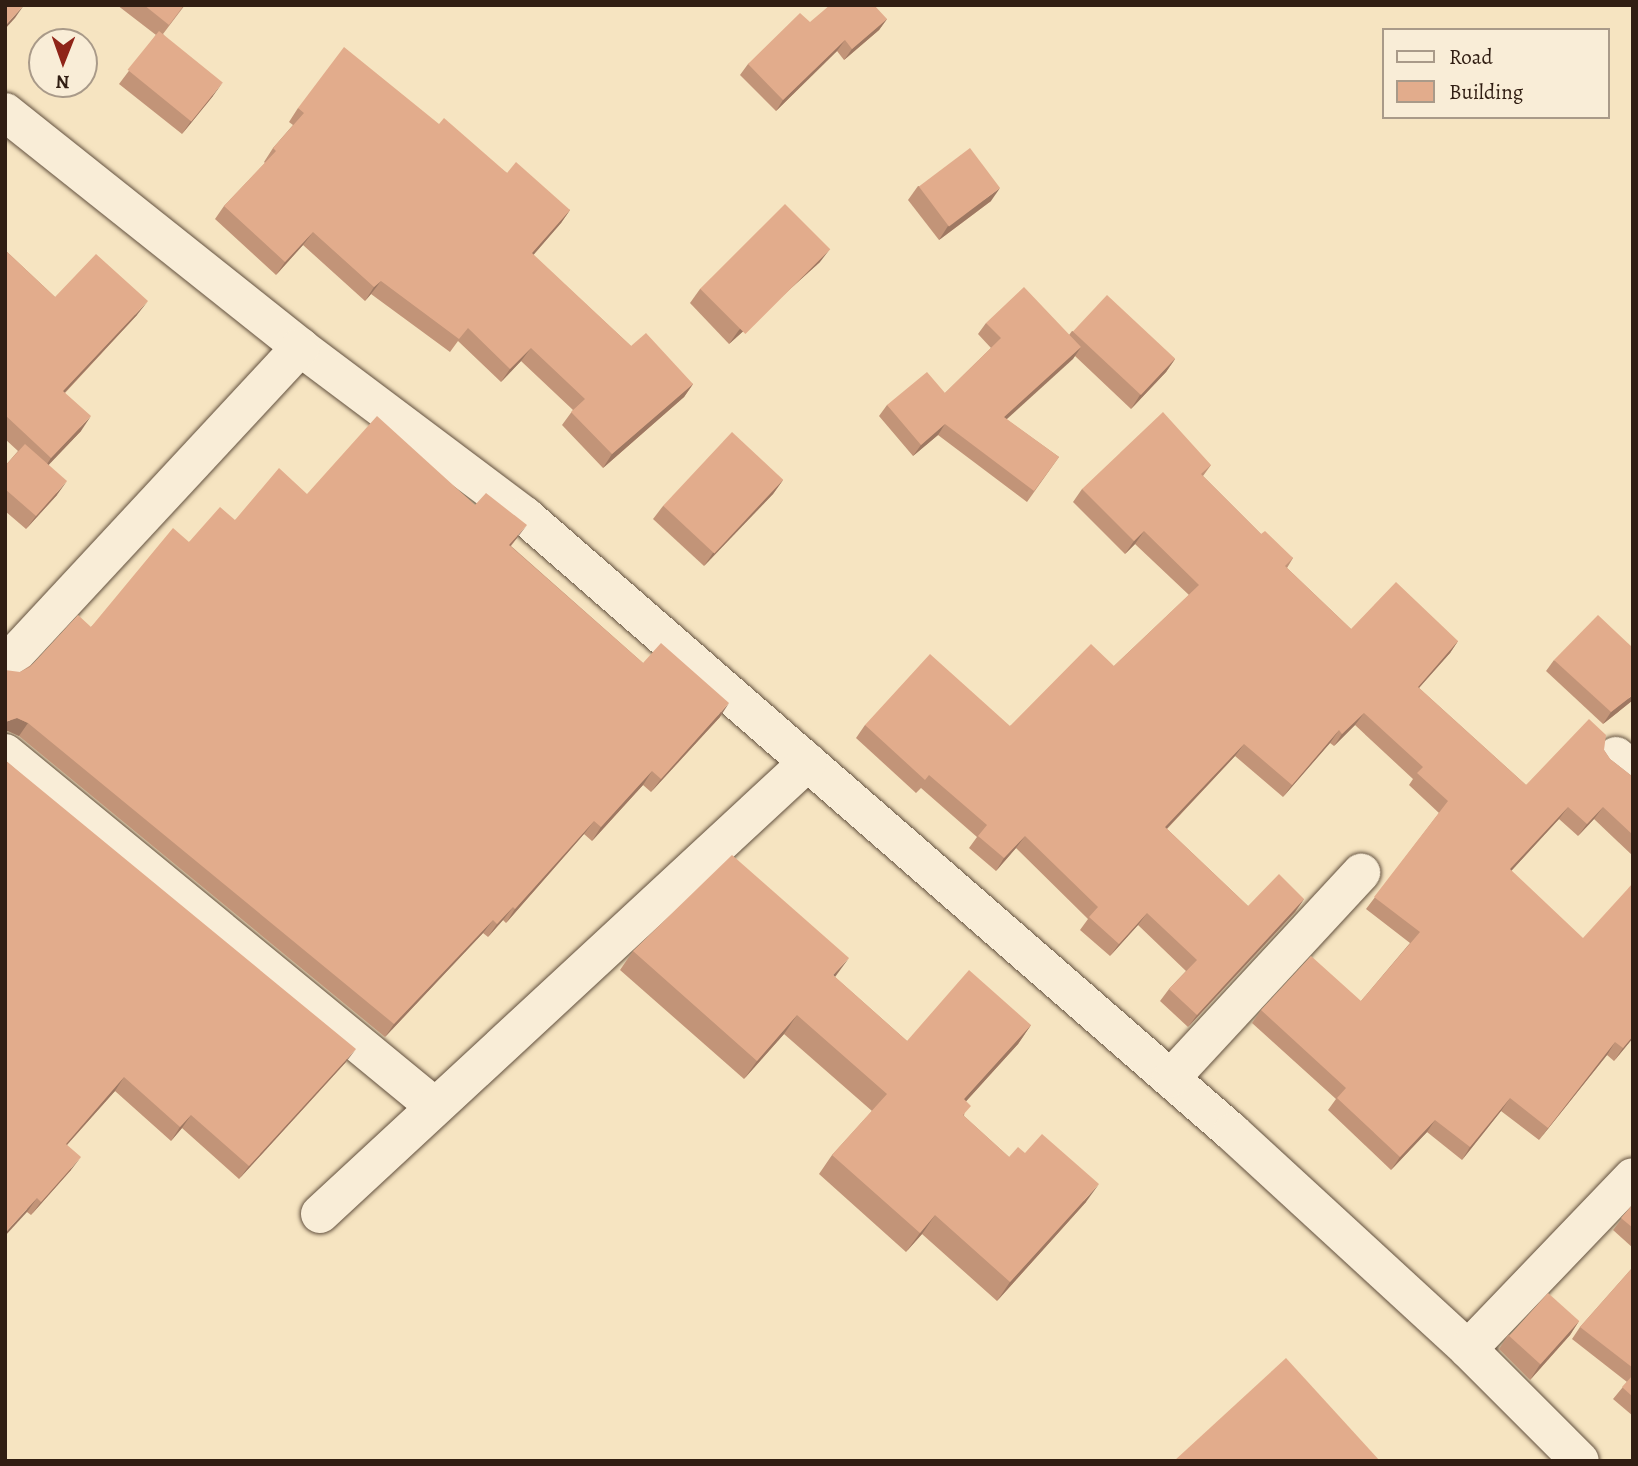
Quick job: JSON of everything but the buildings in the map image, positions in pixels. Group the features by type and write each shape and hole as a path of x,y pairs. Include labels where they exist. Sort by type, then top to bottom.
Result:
{"street":[{"path":"5,112 300,347 525,516 1171,1078 1468,1349 1580,1461"},
{"path":"5,665 300,347"},
{"path":"5,753 434,1106"},
{"path":"320,1214 808,762"},
{"path":"1171,1078 1361,873"},
{"path":"1468,1349 1633,1177"}]}
